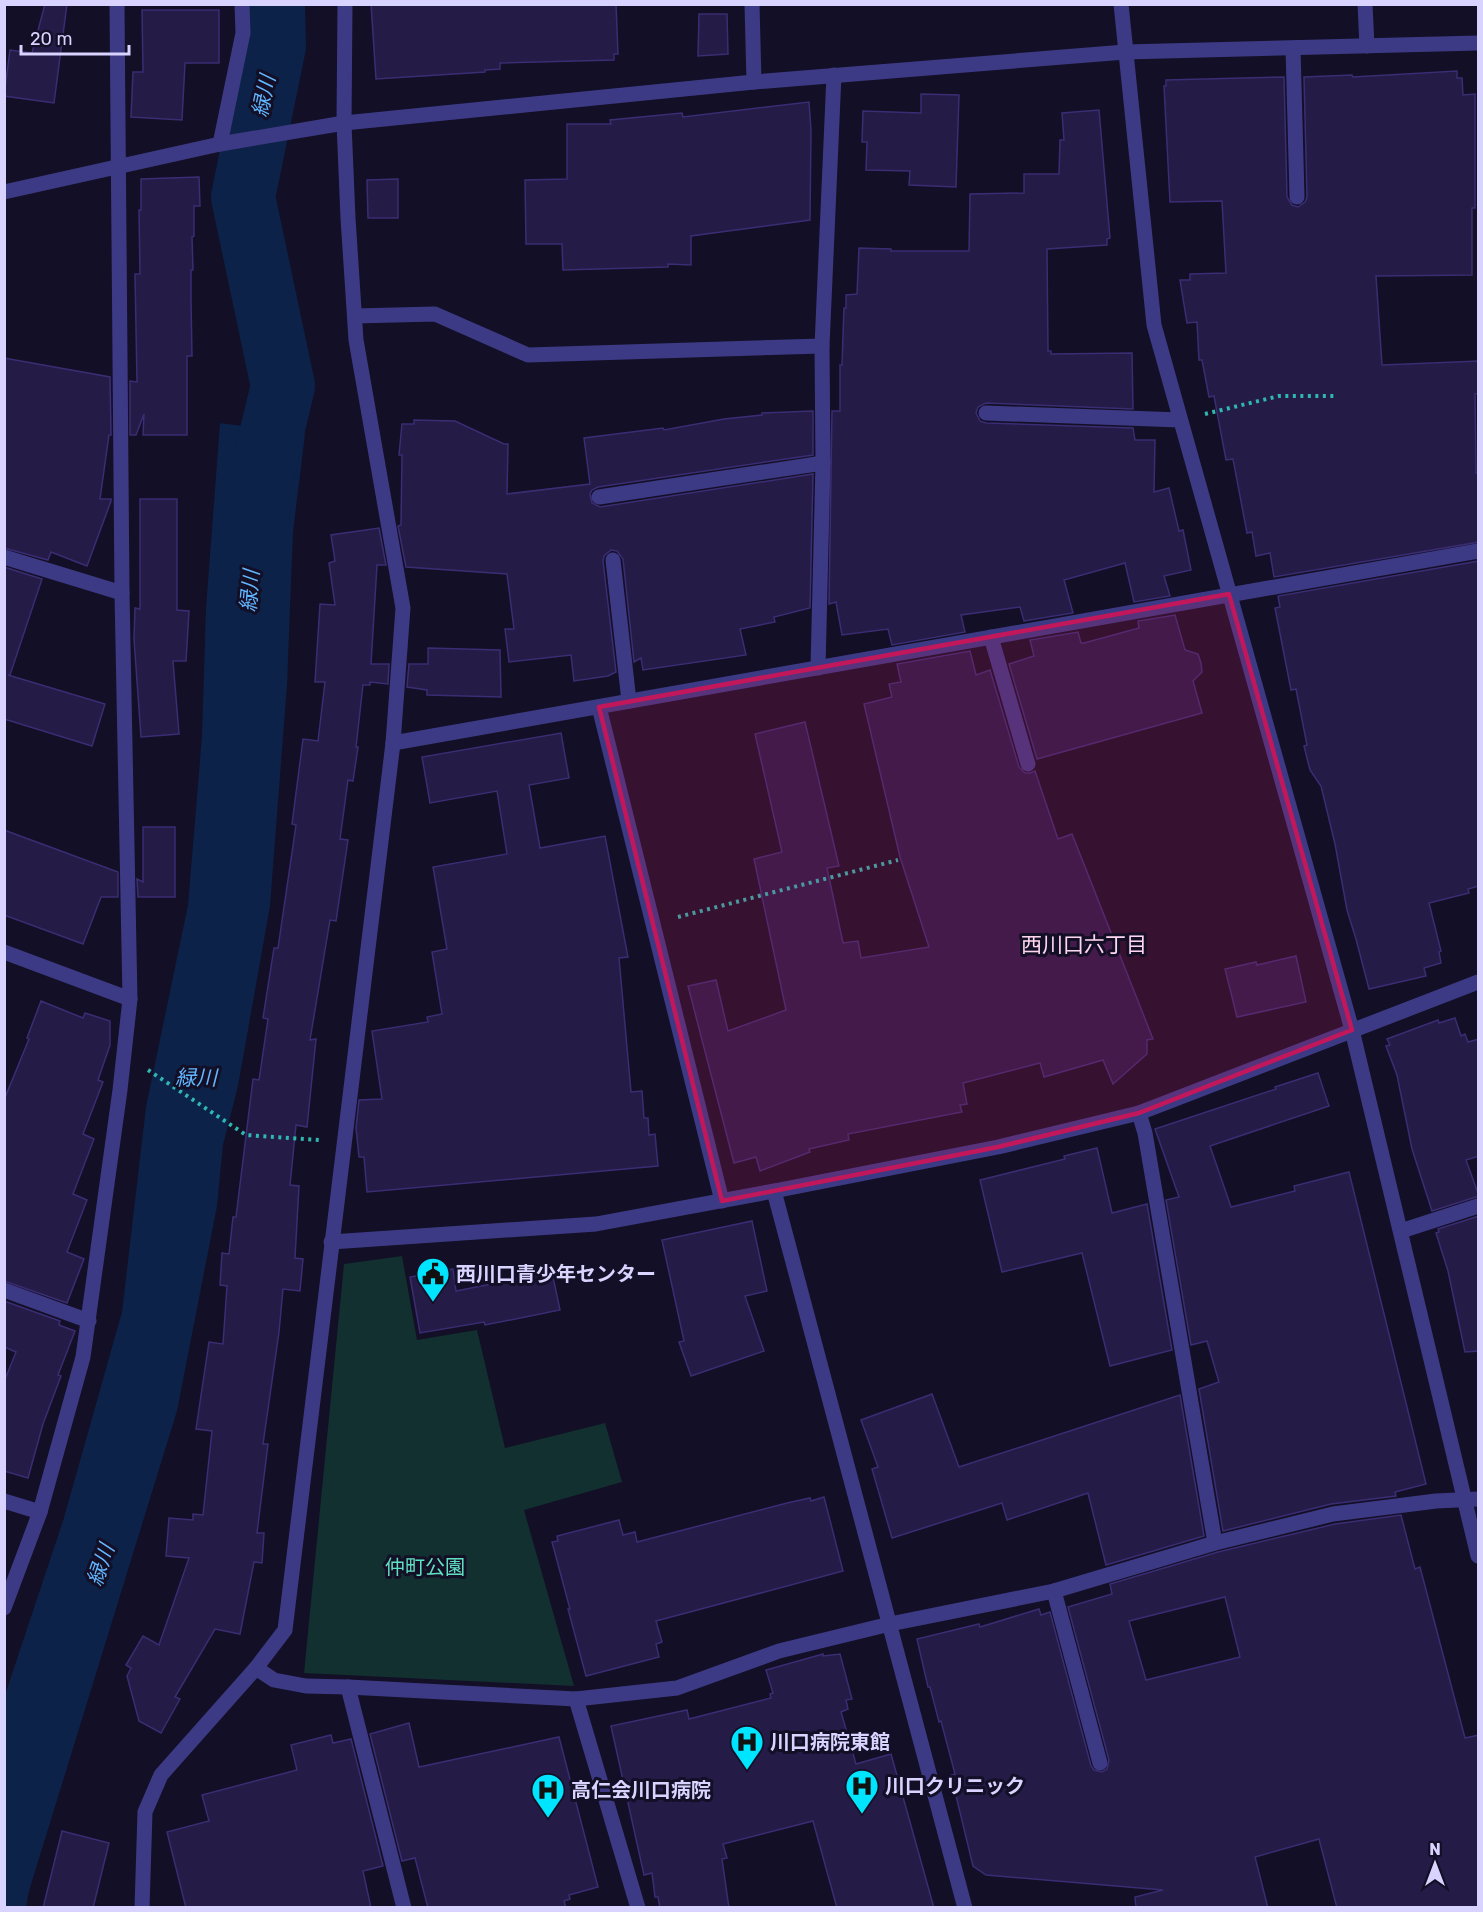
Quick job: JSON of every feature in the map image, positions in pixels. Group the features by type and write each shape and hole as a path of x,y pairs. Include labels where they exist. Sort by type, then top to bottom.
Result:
{"street":[{"path":"4,1608 40,1512 83,1357 120,1090 130,999 122,593 117,4"},
{"path":"222,143 243,33 242,4"},
{"path":"142,1908 145,1812 161,1775 256,1668 285,1630 393,743 403,608 356,340 343,123 345,4"},
{"path":"752,4 754,82"},
{"path":"1121,4 1154,325 1353,1030 1401,1232 1472,1500 1479,1556"},
{"path":"1365,4 1367,46"},
{"path":"4,192 222,143 343,123 754,82 1125,52 1479,43"},
{"path":"1293,48 1296,197"},
{"path":"818,668 823,463 822,346 834,75"},
{"path":"355,316 435,314 528,355 822,346"},
{"path":"986,413 1180,420"},
{"path":"599,497 823,463"},
{"path":"393,743 1479,551"},
{"path":"4,557 122,593"},
{"path":"613,560 629,701"},
{"path":"991,637 1028,764"},
{"path":"599,706 722,1201"},
{"path":"4,952 130,999"},
{"path":"331,1242 596,1224 998,1146 1139,1113 1479,982"},
{"path":"1139,1113 1147,1144 1215,1543"},
{"path":"774,1191 965,1908"},
{"path":"1401,1232 1479,1206"},
{"path":"4,1290 89,1321"},
{"path":"256,1668 274,1680 306,1686 576,1699 677,1688 779,1651 890,1624 1053,1591 1215,1543 1333,1514 1472,1500"},
{"path":"4,1501 40,1512"},
{"path":"1053,1591 1100,1763"},
{"path":"348,1687 405,1908"},
{"path":"576,1699 638,1908"}],"path":[{"path":"1180,420 1279,396 1334,396"},
{"path":"653,923 898,860"},
{"path":"143,1067 246,1135 316,1140"}],"highlighted area":[{"path":"1229,594 1352,1030 1139,1113 998,1147 722,1201 599,707"}],"green space":[{"name":"仲町公園","path":"402,1256 417,1340 477,1330 505,1448 605,1423 622,1482 524,1510 574,1686 304,1673 344,1264"}],"water":[{"name":"緑川","path":"220,423 305,434 293,532 287,685 270,906 238,1086 223,1145 217,1206 177,1411 26,1907 5,1907 5,1695 63,1521 122,1312 146,1107 188,905 202,736 206,608"}],"building":[{"path":"45,4 67,4 54,103 4,96 10,50 32,53"},
{"path":"371,4 616,4 618,54 614,54 614,60 500,63 500,69 485,70 485,72 376,79"},
{"path":"142,10 219,10 219,63 185,63 182,120 131,117 133,72 143,72"},
{"path":"699,14 727,14 728,54 698,56"},
{"path":"1457,71 1457,78 1462,78 1463,95 1475,94 1475,208 1472,208 1472,275 1376,276 1382,365 1479,361 1479,393 1475,394 1476,473 1479,472 1479,542 1274,577 1270,553 1256,556 1252,532 1247,533 1233,459 1226,460 1214,396 1209,397 1202,360 1199,360 1197,322 1187,323 1180,280 1190,280 1190,274 1226,273 1222,201 1170,202 1164,86 1166,86 1166,80 1284,77 1287,197 1292,205 1298,207 1305,202 1307,197 1304,77 1352,75 1353,77"},
{"path":"921,94 959,95 956,187 909,185 910,171 866,170 867,142 862,142 863,111 921,113"},
{"path":"809,102 810,220 691,236 691,265 668,264 668,267 563,270 562,244 526,244 525,180 567,179 567,124 611,124 610,120 682,113 683,117"},
{"path":"1099,110 1110,238 1107,239 1107,245 1047,249 1048,351 1051,351 1051,354 1132,353 1133,409 986,403 978,407 976,413 980,421 986,423 1133,428 1135,440 1155,440 1154,492 1169,488 1179,531 1183,530 1191,570 1164,576 1170,596 1134,602 1125,563 1064,580 1073,613 1024,621 1020,607 961,615 965,632 892,645 888,629 842,635 836,602 829,604 832,411 840,411 844,308 846,308 846,295 857,294 859,248 891,249 891,251 969,251 970,194 1024,193 1024,174 1059,174 1060,140 1064,140 1062,113"},
{"path":"199,177 200,206 194,206 194,236 192,237 192,356 187,356 187,435 143,435 144,414 136,435 130,435 130,381 137,382 135,274 140,274 141,179"},
{"path":"398,179 398,218 368,218 367,180"},
{"path":"4,358 110,377 111,435 109,435 100,499 111,499 111,501 87,566 51,552 48,560 4,548"},
{"path":"813,411 813,455 598,487 590,494 592,503 600,507 813,474 810,608 774,617 775,622 740,629 746,655 643,670 641,658 634,662 623,559 617,551 611,550 604,556 603,561 616,672 608,676 574,681 571,655 509,662 505,629 514,629 507,574 406,567 398,526 401,525 402,455 399,455 402,424 414,424 414,420 455,421 508,444 507,494 590,484 584,438 663,428 664,430 762,415 762,413"},
{"path":"140,499 177,499 177,610 189,611 186,661 173,661 179,734 141,737 134,639 135,608 140,609"},
{"path":"379,528 386,565 377,565 371,664 389,664 388,684 370,682 370,685 363,685 353,781 348,780 340,839 348,840 336,921 330,920 310,1040 316,1039 307,1127 296,1125 290,1185 299,1186 295,1258 303,1259 300,1291 283,1289 263,1444 268,1444 257,1533 264,1533 262,1563 254,1562 240,1634 215,1629 175,1697 180,1699 161,1733 139,1721 127,1676 131,1668 126,1665 143,1636 159,1645 189,1558 166,1556 169,1518 193,1520 193,1514 203,1515 212,1431 196,1429 209,1342 223,1344 227,1286 220,1285 222,1253 229,1254 233,1217 236,1217 253,1079 259,1080 268,1019 263,1018 274,948 278,948 296,825 292,824 303,739 318,741 325,682 315,682 320,604 335,605 329,563 335,561 331,535"},
{"path":"1479,561 1479,886 1468,889 1469,893 1429,903 1441,951 1439,952 1441,963 1424,968 1426,976 1369,989 1347,910 1321,786 1310,770 1304,746 1307,745 1296,689 1291,690 1275,608 1280,607 1278,596"},
{"path":"4,567 42,579 10,675 8,675 105,704 92,746 4,719"},
{"path":"1175,615 1185,650 1198,654 1201,663 1202,672 1193,681 1202,713 1037,759 1009,664 1034,656 1030,640 1078,632 1081,643 1084,643 1139,628 1138,621"},
{"path":"428,648 500,650 501,697 427,695 427,690 407,687 409,664 428,664"},
{"path":"970,651 976,675 990,670 1019,767 1025,773 1035,771 1058,839 1072,834 1153,1039 1147,1040 1147,1054 1113,1084 1103,1060 1044,1077 1040,1063 963,1083 967,1104 960,1105 962,1112 848,1134 849,1140 809,1149 810,1152 760,1171 756,1157 734,1163 688,986 716,980 728,1031 786,1010 754,859 782,852 755,734 805,722 839,866 827,868 843,943 858,941 861,958 929,947 900,857 864,704 892,697 889,684 901,682 897,664"},
{"path":"561,733 569,778 529,785 540,848 605,836 628,957 619,958 631,1092 642,1091 644,1118 648,1118 649,1135 655,1134 658,1166 367,1192 364,1157 359,1157 356,1128 359,1100 382,1099 372,1031 428,1022 427,1017 442,1014 432,952 447,949 433,867 507,854 497,791 430,803 422,757"},
{"path":"143,827 175,827 175,897 138,897 137,879 143,882"},
{"path":"4,830 118,872 118,897 101,897 83,944 4,915"},
{"path":"1296,956 1306,1002 1237,1017 1225,969 1256,962 1257,965"},
{"path":"41,1001 83,1018 85,1013 110,1021 110,1045 98,1080 103,1082 83,1134 94,1139 73,1194 87,1200 67,1252 84,1259 67,1303 4,1281 4,1100 29,1039 27,1038"},
{"path":"1455,1018 1461,1036 1465,1034 1468,1042 1479,1039 1479,1156 1466,1160 1479,1196 1432,1211 1412,1149 1397,1075 1386,1046 1390,1045 1387,1039 1438,1020 1439,1023"},
{"path":"1318,1073 1329,1106 1210,1146 1231,1207 1295,1191 1294,1186 1349,1172 1426,1484 1395,1492 1396,1496 1331,1504 1223,1531 1199,1389 1219,1382 1207,1341 1191,1345 1166,1200 1179,1197 1155,1129"},
{"path":"1097,1148 1112,1213 1147,1204 1172,1350 1110,1366 1082,1253 1002,1272 980,1180 1065,1159 1064,1156"},
{"path":"1479,1216 1479,1351 1465,1352 1448,1271 1436,1233 1439,1232 1438,1229"},
{"path":"752,1221 767,1291 745,1296 764,1351 691,1376 679,1342 684,1341 662,1240"},
{"path":"453,1269 456,1291 552,1272 560,1310 485,1325 484,1322 420,1333 410,1277"},
{"path":"4,1301 60,1321 59,1325 75,1331 58,1375 61,1376 43,1424 28,1478 4,1471 4,1382 16,1352 4,1347"},
{"path":"932,1394 959,1467 1180,1395 1204,1536 1106,1565 1088,1493 1007,1520 1002,1503 892,1538 872,1469 878,1467 861,1420"},
{"path":"824,1497 843,1571 656,1621 662,1642 656,1644 659,1657 586,1676 552,1542 558,1541 557,1536 619,1520 623,1535 635,1532 637,1542 787,1503 810,1498 811,1501"},
{"path":"1401,1515 1415,1569 1420,1567 1465,1738 1479,1735 1479,1908 1337,1908 1319,1839 1255,1857 1268,1908 1136,1908 1135,1897 1163,1890 986,1875 973,1866 951,1775 955,1774 941,1721 939,1722 930,1687 928,1687 917,1639 979,1624 980,1627 1039,1609 1041,1615 1050,1612 1091,1766 1094,1770 1102,1772 1107,1769 1109,1760 1068,1607 1112,1594 1110,1584 1218,1552 1335,1524","holes":["1225,1597 1240,1657 1146,1680 1129,1621"]},
{"path":"823,1654 823,1656 840,1654 852,1699 846,1700 848,1709 841,1712 856,1764 891,1754 934,1908 837,1908 813,1821 723,1844 727,1858 722,1859 729,1908 660,1908 658,1897 655,1897 652,1873 644,1875 611,1726 687,1710 689,1719 771,1698 770,1694 773,1693 766,1670"},
{"path":"409,1723 419,1767 559,1737 598,1887 569,1895 570,1899 564,1901 566,1908 428,1908 415,1858 402,1861 370,1734"},
{"path":"331,1735 333,1743 351,1739 383,1866 363,1871 371,1908 186,1908 167,1832 209,1821 202,1795 297,1770 291,1745"},
{"path":"62,1831 109,1843 93,1908 43,1908"}],"waterway":[{"name":"緑川","path":"258,517 265,461 283,386 243,197 274,46 273,4"}],"place":[{"name":"西川口青少年センター","path":"433,1303"},
{"name":"川口病院東館","path":"747,1771"},
{"name":"川口クリニック","path":"862,1815"},
{"name":"高仁会川口病院","path":"548,1819"}],"district":[{"name":"西川口六丁目","path":"1084,945"}]}
